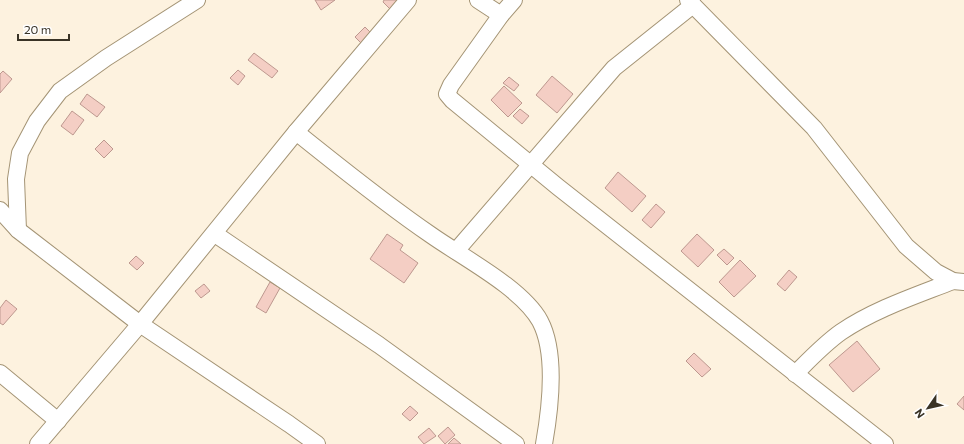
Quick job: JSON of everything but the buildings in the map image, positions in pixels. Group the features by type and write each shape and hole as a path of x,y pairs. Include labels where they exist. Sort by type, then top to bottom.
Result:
{"street":[{"path":"18,230 16,179 20,153 37,121 60,92 106,58 196,0"},
{"path":"38,444 215,234 296,132 408,0"},
{"path":"478,0 500,15"},
{"path":"514,0 500,15 451,85 447,94 452,100 530,164 884,444"},
{"path":"456,251 614,68 690,3 810,123 906,246 936,272 958,282"},
{"path":"296,132 384,201 508,288 528,305 540,321 546,339 551,396 544,444"},
{"path":"0,210 18,230 140,324 317,444"},
{"path":"215,234 379,345 516,444"},
{"path":"795,374 824,345 840,332 882,308 958,282"},
{"path":"0,373 58,421"}]}
